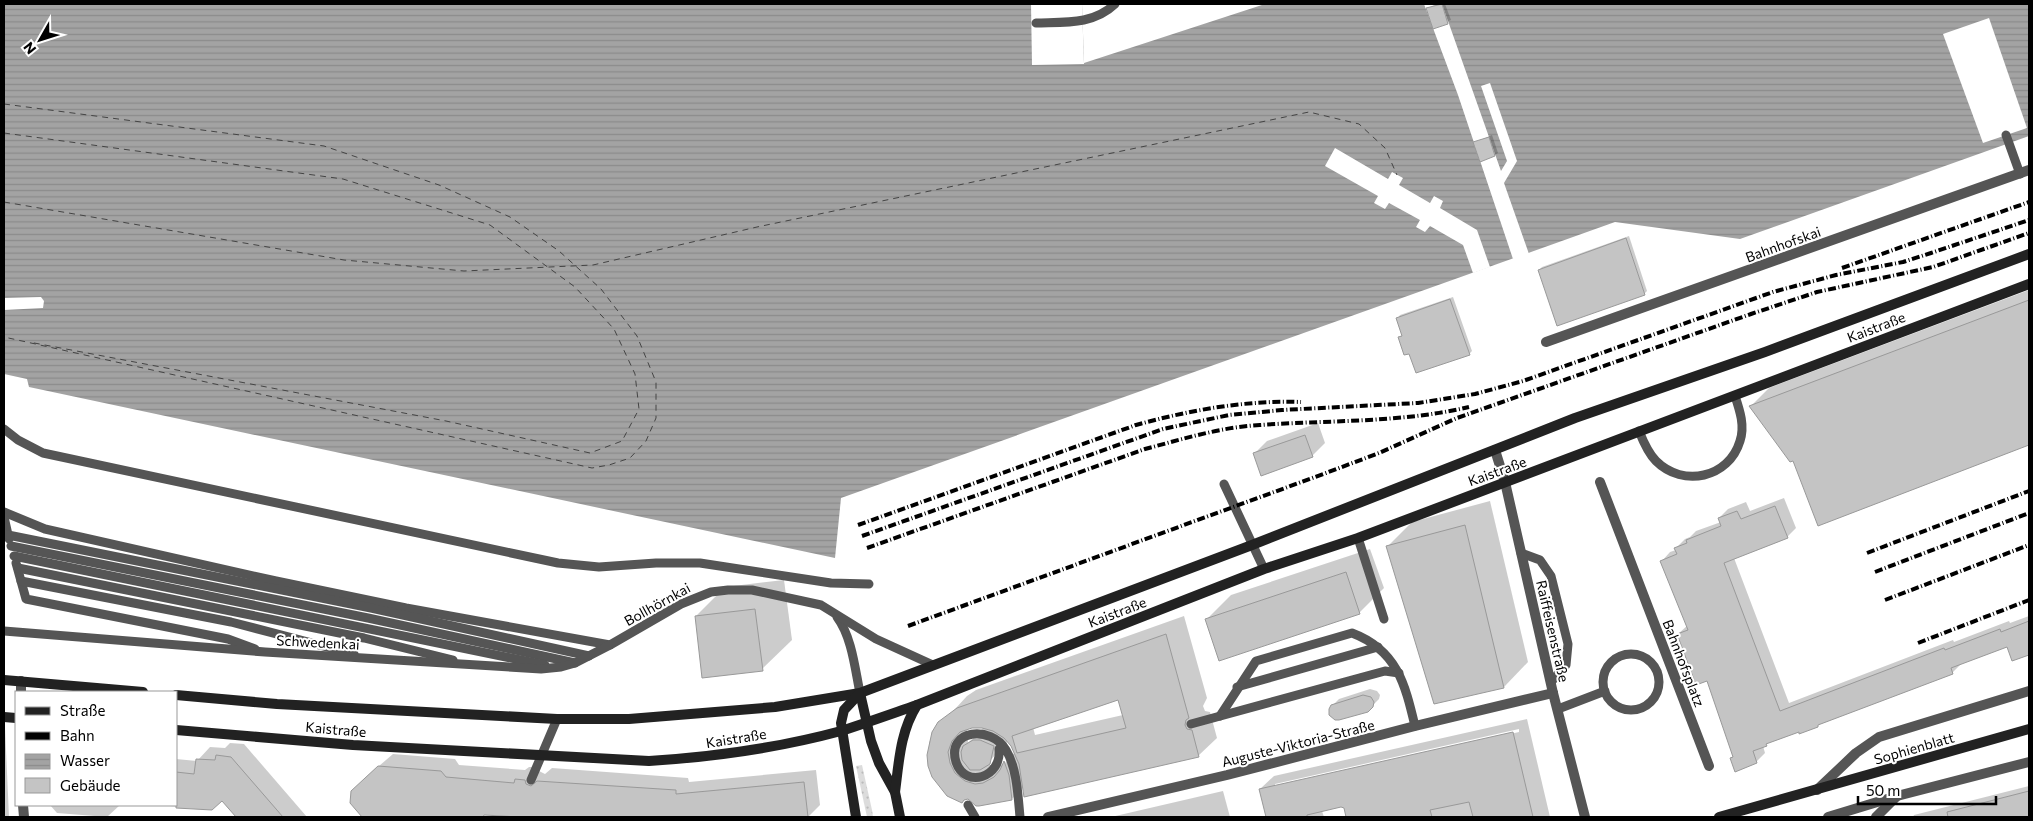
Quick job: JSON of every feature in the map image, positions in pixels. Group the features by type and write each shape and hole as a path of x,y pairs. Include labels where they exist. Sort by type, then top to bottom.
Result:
{"main road":[{"name":"Kaistraße","path":"178,695 277,704 557,719 629,719 775,708 860,693 1252,545 1575,418 1765,352 2029,254"},
{"name":"Kaistraße","path":"178,730 353,745 649,761 698,758 788,743 841,730 917,705 1264,569 1358,538 2029,284"},
{"path":"4,680 21,687 119,691"},
{"path":"860,693 866,722 879,762 896,792"},
{"path":"856,817 841,730 844,710 860,693"},
{"path":"900,817 896,792 902,736 908,720 917,705"},
{"name":"Sophienblatt","path":"1719,817 1816,791 2029,728"}],"street":[{"name":"Bahnhofskai","path":"1546,342 2025,172"},
{"name":"Raiffeisenstraße","path":"1495,450 1505,482 1551,682 1585,817"},
{"name":"Bahnhofsplatz","path":"1600,482 1709,766"},
{"path":"1816,791 1856,753 1879,736 2029,691"},
{"name":"Auguste-Viktoria-Straße","path":"1048,817 1227,775 1415,726 1554,693"},
{"path":"1828,817 1896,796 2029,762"},
{"path":"1876,817 1896,796"}],"lane":[{"path":"1036,23 1082,22 1096,17 1115,4"},
{"path":"2006,135 2014,158 2025,172"},
{"path":"1639,431 1653,457 1673,473 1686,476 1712,473 1729,461 1740,440 1742,417 1735,396"},
{"path":"4,430 18,440 44,453 558,563 599,566 700,563 831,583 869,584"},
{"path":"1224,484 1264,569"},
{"path":"4,512 45,529 267,579 406,608 610,645"},
{"path":"4,517 26,599 228,639 265,652"},
{"path":"8,535 371,608 589,656"},
{"path":"1358,538 1384,619"},
{"path":"11,546 350,614 575,663"},
{"path":"1521,553 1540,560 1554,583 1566,635 1568,654 1566,665 1551,682"},
{"path":"14,556 558,668"},
{"path":"18,568 355,636 478,666"},
{"path":"21,581 231,622 374,659"},
{"name":"Bollhörnkai","path":"610,645 681,604 711,592 752,590 822,606 876,639 933,665"},
{"path":"834,613 846,636 854,662 860,693"},
{"name":"Schwedenkai","path":"4,631 265,652 528,669 558,668 575,663 610,645"},
{"path":"1220,716 1256,661 1352,632 1365,637 1378,647 1399,673 1404,682 1415,726"},
{"path":"1238,687 1378,647"},
{"name":"Bahnhofsplatz","path":"1633,654 1645,657 1657,671 1659,684 1656,696 1641,708 1622,709 1611,702 1604,691 1605,673 1611,662 1621,656 1633,654"},
{"path":"1191,724 1385,671 1399,673"},
{"path":"1558,708 1604,691"},
{"path":"531,780 557,719"},
{"path":"999,749 998,765 985,776 976,777 968,775 961,770 955,755 956,746 968,734 976,732 999,741 1006,750 1013,769 1020,817"},
{"path":"968,805 975,817"}],"shaded area":[{"path":"862,765 873,817 867,817 856,766"}],"water":[{"path":"4,4 1082,4 1084,63 1265,4 2029,4 2029,136 1740,239 1615,222 841,498 835,558 29,387 27,379 4,374 4,310 43,308 44,301 41,297 4,298"}],"pier":[{"path":"1031,4 1082,4 1084,64 1032,65"},
{"path":"1424,4 1442,4 1501,171 1507,161 1481,86 1490,83 1517,161 1504,183 1529,254 1513,259 1458,95"},
{"path":"1989,18 2027,128 1983,143 1943,34"},
{"path":"1335,148 1388,179 1392,172 1403,178 1399,185 1430,203 1434,196 1443,201 1440,208 1477,230 1490,267 1473,273 1463,245 1430,226 1425,232 1416,227 1420,220 1389,203 1385,209 1374,203 1378,196 1325,166"}],"building":[{"path":"1442,4 1448,24 1433,29 1426,8"},
{"path":"1489,137 1495,156 1480,162 1473,142"},
{"path":"1626,238 1645,295 1557,326 1538,270"},
{"path":"1450,299 1470,355 1416,373 1409,354 1404,355 1398,337 1402,336 1396,318"},
{"path":"2029,300 2029,445 1818,526 1793,461 1790,462 1749,406"},
{"path":"1305,435 1313,457 1261,476 1253,453"},
{"path":"1775,506 1788,538 1724,563 1780,711 1944,648 1945,650 2000,629 2001,632 2029,621 2029,655 2012,661 2007,647 1951,668 1953,674 1818,725 1818,727 1766,744 1767,746 1753,751 1757,763 1735,772 1730,758 1733,757 1707,681 1696,685 1677,634 1688,630 1660,561 1677,554 1674,548 1687,543 1686,540 1721,526 1718,518 1737,511 1741,519"},
{"path":"1465,525 1504,688 1434,704 1386,546"},
{"path":"1346,572 1360,614 1219,661 1205,619"},
{"path":"755,609 763,671 702,678 695,616"},
{"path":"1166,634 1189,718 1186,720 1185,725 1187,729 1192,730 1199,757 1024,797 1019,764 1011,746 1004,738 993,731 972,728 960,732 952,741 948,752 950,763 955,773 965,781 975,784 983,783 994,777 1004,761 1009,775 1012,800 976,806 968,799 962,803 947,796 932,777 928,766 927,755 932,732 938,722 957,708","holes":["1118,700 1126,728 1017,753 1012,736"]},
{"path":"1363,695 1371,697 1374,702 1373,707 1368,712 1339,720 1335,720 1329,715 1331,705"},
{"path":"1513,732 1533,817 1473,817 1469,802 1430,810 1432,817 1346,817 1344,808 1341,807 1307,815 1307,817 1266,817 1259,789"},
{"path":"973,740 980,740 994,746 990,764 980,770 970,770 962,760 961,752 963,746"},
{"path":"216,755 231,757 283,817 236,817 222,801 212,810 176,808 178,806 178,772 194,774 196,759 215,760"},
{"path":"378,766 441,771 446,777 514,783 515,779 525,780 526,784 531,786 537,781 676,790 676,794 804,782 808,817 519,817 484,815 483,817 362,817 350,803 351,791"},
{"path":"2029,791 2029,817 1948,817 1947,812"}],"ferry route":[{"path":"4,104 324,146 439,185 510,217 559,251 601,289 637,336 656,382 656,418 646,441 630,458 592,468 4,337"},
{"path":"4,202 344,260 464,271 593,265 757,227 1309,112 1359,124 1385,148 1397,175"},
{"path":"4,133 343,179 490,225 575,287 614,329 635,374 639,409 622,441 590,453 446,421 29,342"}],"railway":[{"path":"1842,268 2029,202"},
{"path":"862,536 1163,429 1229,415 1282,410 1418,403 1475,394 1523,381 1773,292 1836,275 1903,262 2029,220"},
{"path":"908,626 1379,453 1457,418 1751,314 1817,292 1933,267 2029,233"},
{"path":"858,525 1136,425 1177,415 1239,404 1301,402"},
{"path":"867,548 1145,449 1202,434 1245,426 1418,416 1469,407"},
{"path":"1867,553 2029,491"},
{"path":"1875,572 2029,513"},
{"path":"1885,600 2029,545"},
{"path":"1918,643 2029,600"}]}
